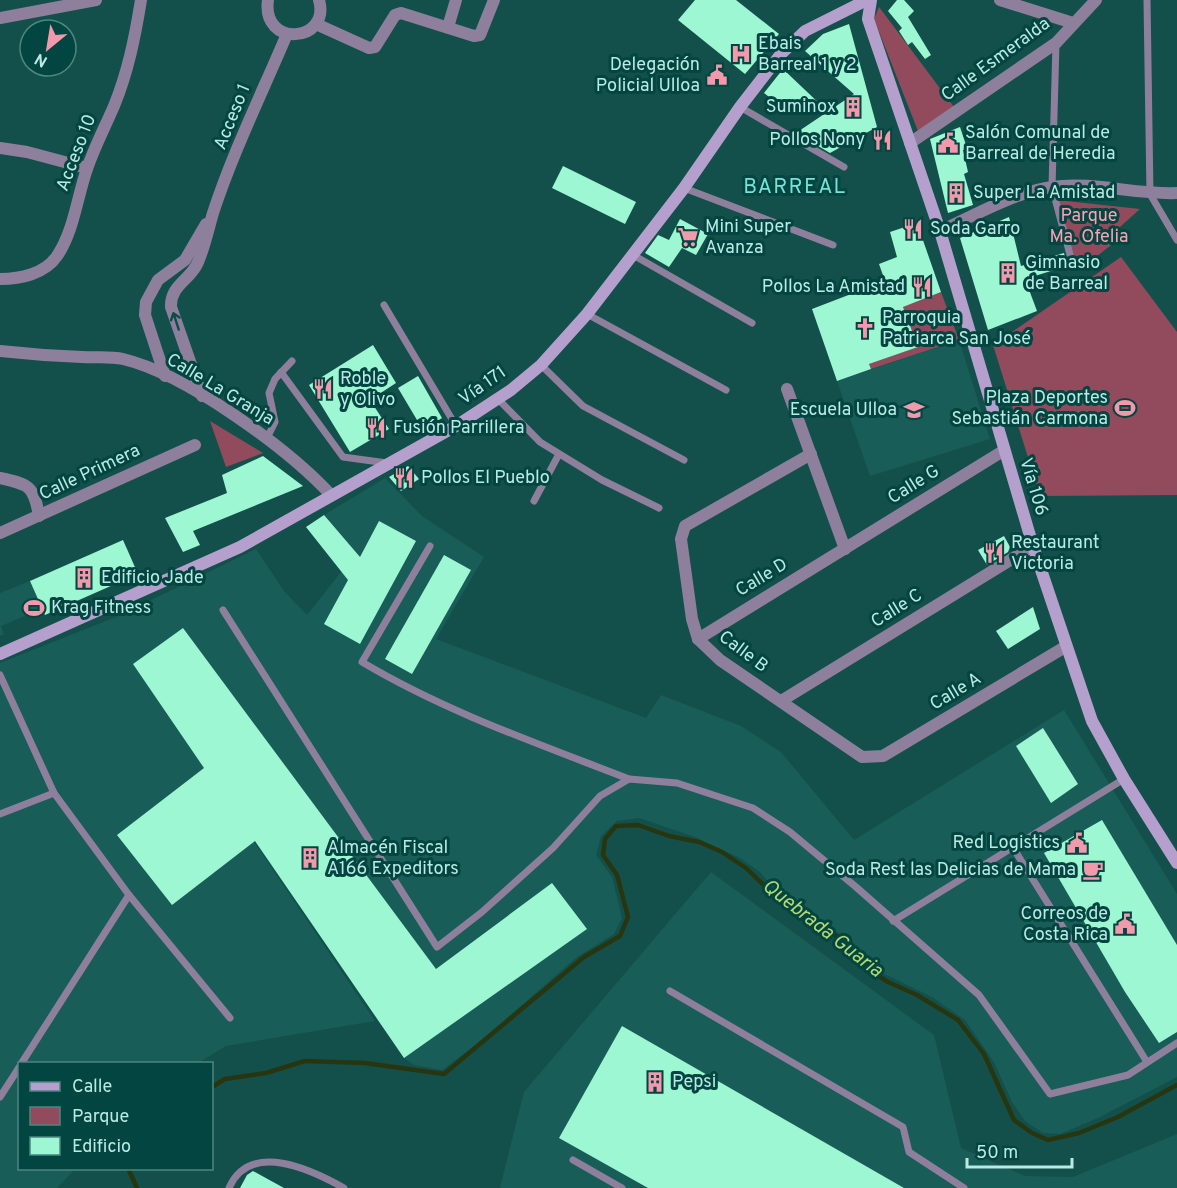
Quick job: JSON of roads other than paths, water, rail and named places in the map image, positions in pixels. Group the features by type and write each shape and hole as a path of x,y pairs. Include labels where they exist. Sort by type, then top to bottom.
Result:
{"main road":[{"name":"Vía 171","path":"0,654 240,547 390,464 498,399 541,365 587,314 684,188 740,107 781,54 805,31 869,0"},
{"name":"Vía 106","path":"869,0 868,19 940,231 1003,451 1065,647 1092,721 1124,779 1177,863"}],"street":[{"path":"0,18 96,0"},
{"name":"Acceso 10","path":"0,279 18,279 36,272 56,258 67,235 87,168 115,105 133,51 141,0"},
{"path":"260,0 268,0 269,17 279,31 287,34 303,33 316,24 320,15 319,0"},
{"path":"448,27 456,0"},
{"path":"316,24 369,48 375,47 395,15 401,13 474,36 480,35 494,0"},
{"path":"1000,0 1073,23"},
{"name":"Calle Esmeralda","path":"910,143 1056,43 1096,0"},
{"name":"Acceso 1","path":"202,396 171,306 170,296 194,272 203,252 213,213 287,34"},
{"path":"0,148 27,152 87,168"},
{"path":"940,231 1013,197 1052,187 1096,188 1150,194 1177,193"},
{"name":"Acceso 1","path":"165,376 145,315 147,302 158,280 185,260 213,213"},
{"name":"Calle La Granja","path":"0,351 122,359 165,376 202,396 267,438 308,470 331,495"},
{"path":"787,389 845,549"},
{"name":"Calle Primera","path":"0,533 195,445"},
{"name":"Calle G","path":"845,549 1003,451"},
{"name":"Calle B","path":"811,454 685,526 681,539 692,619 698,639 720,660 862,757"},
{"path":"0,478 24,483 36,495 39,516"},
{"name":"Calle C","path":"781,701 1032,546"},
{"name":"Calle D","path":"698,639 845,549"},
{"name":"Calle A","path":"862,757 883,756 1065,647"}],"lane":[{"path":"1147,0 1150,194 1177,240"},
{"path":"1056,43 1052,187 1073,266"},
{"path":"740,107 844,166"},
{"path":"684,188 833,245"},
{"path":"633,255 752,323"},
{"path":"384,305 456,426"},
{"path":"587,314 726,390"},
{"path":"267,438 275,418 269,393 281,372 292,361"},
{"path":"541,365 583,406 684,460"},
{"path":"281,372 342,457 390,464"},
{"path":"498,399 540,442 602,480 659,508"},
{"path":"534,501 560,454"},
{"path":"430,546 362,662 415,692 478,720 629,779 677,783 753,808 790,832 979,995 1050,1094 1128,1075 1177,1043"},
{"path":"223,610 437,946 482,912 553,848 600,796 629,779"},
{"path":"0,675 54,793 129,895 230,1018"},
{"path":"893,921 1124,779"},
{"path":"0,814 54,793"},
{"path":"1012,846 1147,1062"},
{"path":"22,1062 129,895"},
{"path":"670,991 903,1127 909,1152 964,1188"},
{"path":"0,1096 18,1068"},
{"path":"573,1160 622,1188"},
{"path":"229,1188 243,1169 272,1162 283,1162 323,1176 344,1188"}],"waterway":[{"name":"Quebrada Guaria","path":"213,1086 225,1079 266,1073 305,1061 365,1063 444,1074 584,957 620,936 628,917 617,875 603,855 605,839 616,826 638,825 669,836 699,842 722,852 746,868 773,894 841,939 863,966 958,1020 984,1054 1014,1120 1032,1133 1048,1140 1079,1133 1118,1117 1177,1085"},
{"name":"Quebrada Guaria","path":"129,1170 137,1188"}],"place":[{"name":"Ebais Barreal 1 y 2","path":"741,54"},
{"name":"Delegación Policial Ulloa","path":"717,75"},
{"name":"Suminox","path":"853,107"},
{"name":"Pollos Nony","path":"882,140"},
{"name":"Salón Comunal de Barreal de Heredia","path":"948,143"},
{"name":"Super La Amistad","path":"956,193"},
{"name":"Soda Garro","path":"913,229"},
{"name":"Mini Super Avanza","path":"688,237"},
{"name":"Gimnasio de Barreal","path":"1008,273"},
{"name":"Pollos La Amistad","path":"922,287"},
{"name":"Parroquia Patriarca San José","path":"865,328"},
{"name":"Roble y Olivo","path":"323,389"},
{"name":"Plaza Deportes Sebastián Carmona","path":"1125,408"},
{"name":"Escuela Ulloa","path":"914,410"},
{"name":"Fusión Parrillera","path":"376,428"},
{"name":"Pollos El Pueblo","path":"404,478"},
{"name":"Restaurant Victoria","path":"994,553"},
{"name":"Edificio Jade","path":"84,578"},
{"name":"Krag Fitness","path":"34,608"},
{"name":"Red Logistics","path":"1077,843"},
{"name":"Almacén Fiscal A166 Expeditors","path":"310,858"},
{"name":"Soda Rest las Delicias de Mama","path":"1093,870"},
{"name":"Correos de Costa Rica","path":"1125,924"},
{"name":"Pepsi","path":"655,1082"}],"district":[{"name":"BARREAL","path":"795,187"}],"park label":[{"name":"Parque Ma. Ofelia","path":"1089,226"}]}
